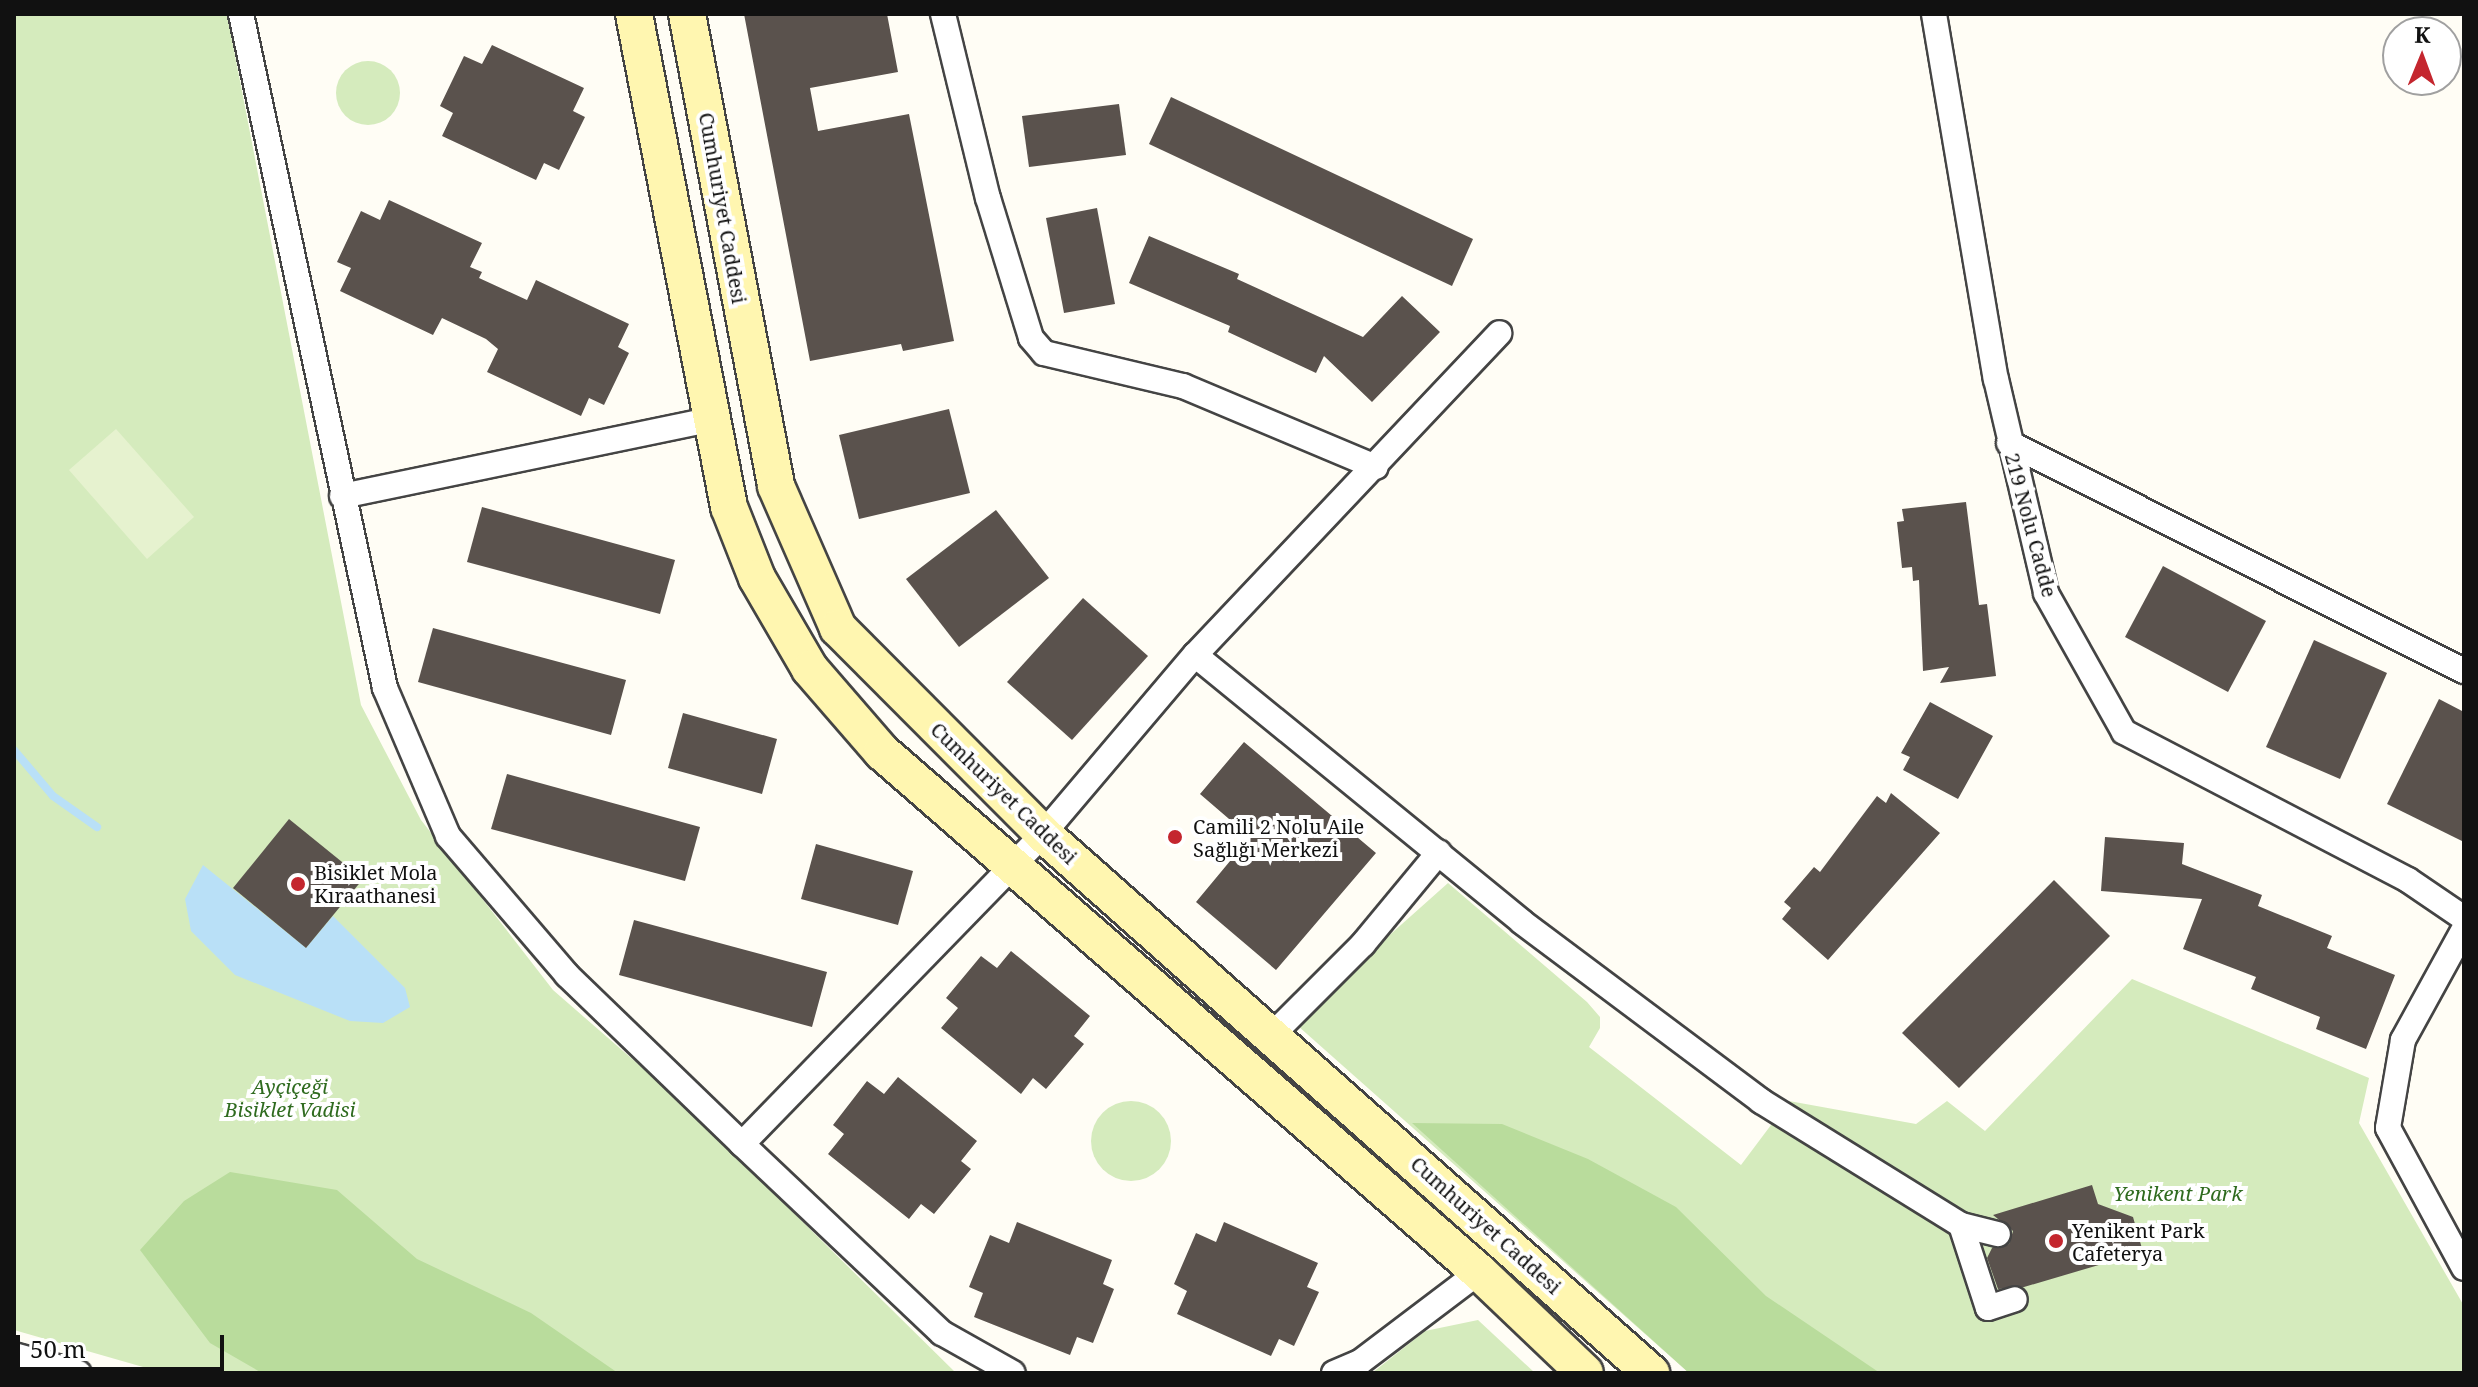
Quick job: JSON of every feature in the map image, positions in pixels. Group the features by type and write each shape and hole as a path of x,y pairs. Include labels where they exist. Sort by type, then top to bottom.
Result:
{"street":[{"path":"241,14 385,688 448,836 567,975 742,1144 942,1333 1013,1373"},
{"name":"Cumhuriyet Caddesi","path":"634,14 709,420 729,507 757,578 810,669 882,752 1010,868 1479,1272 1585,1373"},
{"name":"Cumhuriyet Caddesi","path":"687,14 776,486 799,545 838,628 1043,834 1273,1034 1651,1373"},
{"path":"943,14 988,198 1031,338 1044,353 1183,386 1376,467"},
{"name":"219 Nolu Cadde","path":"1934,14 2009,443 2046,593 2124,732 2408,880 2464,918"},
{"path":"742,1144 1043,834 1195,655 1376,467 1499,333"},
{"path":"342,496 709,420"},
{"path":"2009,443 2464,671"},
{"path":"1195,655 1522,922 1761,1101 1961,1225 1998,1234"},
{"path":"1273,1034 1363,944 1439,852"},
{"path":"2464,929 2403,1040 2388,1128 2464,1268"},
{"path":"1961,1225 1988,1308 2015,1299"},
{"path":"1334,1373 1360,1362 1479,1272"},
{"path":"14,1355 79,1373"}],"green space":[{"name":"Ayçiçeği Bisiklet Vadisi","path":"14,14 227,14 361,705 421,820 553,990 677,1098 956,1373 164,1373 14,1330"},
{"path":"368,61 386,67 394,75 400,93 394,111 386,119 368,125 350,119 342,111 336,93 342,75 350,67"},
{"path":"116,429 194,517 147,559 69,470"},
{"name":"Yenikent Park","path":"1448,883 1587,1002 1600,1017 1600,1028 1589,1047 1741,1165 1789,1101 1916,1124 1947,1101 1985,1131 2132,979 2369,1078 2359,1123 2464,1306 2464,1373 1689,1373 1298,1026 1356,965"},
{"path":"1131,1101 1146,1104 1159,1113 1168,1126 1171,1141 1168,1156 1159,1169 1146,1178 1131,1181 1116,1178 1103,1169 1094,1156 1091,1141 1094,1126 1103,1113 1116,1104"},
{"path":"1412,1123 1502,1124 1588,1159 1676,1207 1766,1296 1880,1373 1689,1373"},
{"path":"230,1172 337,1190 417,1259 531,1313 618,1373 262,1373 210,1343 140,1250 184,1201"},
{"path":"1478,1320 1535,1373 1372,1373 1425,1331"}],"water":[{"path":"203,865 306,948 333,916 405,988 410,1007 383,1023 350,1021 235,975 191,931 185,899"}],"building":[{"path":"744,14 887,14 898,72 810,88 818,131 909,114 954,341 903,351 901,344 810,361"},
{"path":"492,45 584,88 573,111 585,117 559,170 544,163 536,180 442,136 453,113 440,106 464,56 482,64"},
{"path":"1171,97 1473,239 1452,286 1149,144"},
{"path":"1119,104 1126,155 1029,167 1022,116"},
{"path":"389,200 482,243 470,267 482,272 479,278 527,300 536,280 629,324 618,347 629,353 604,405 589,398 581,416 487,372 498,349 486,339 442,318 433,335 340,291 351,268 337,262 361,211 380,220"},
{"path":"1097,208 1115,304 1064,313 1046,218"},
{"path":"1149,236 1239,274 1237,279 1363,337 1402,296 1440,332 1372,402 1324,356 1316,373 1228,332 1230,326 1129,283"},
{"path":"949,409 970,493 859,519 839,435"},
{"path":"1966,502 1979,605 1987,604 1996,676 1940,683 1949,667 1923,671 1919,580 1913,581 1912,567 1902,568 1897,522 1904,521 1902,509"},
{"path":"482,507 675,560 660,614 467,562"},
{"path":"996,510 1049,578 959,647 906,579"},
{"path":"2163,566 2266,621 2228,692 2125,637"},
{"path":"1083,598 1148,656 1072,740 1007,682"},
{"path":"433,628 626,680 611,735 418,682"},
{"path":"2314,640 2387,673 2340,779 2266,747"},
{"path":"2439,699 2464,712 2464,842 2387,804"},
{"path":"1930,702 1993,736 1958,799 1903,770 1910,757 1901,753"},
{"path":"683,713 777,739 762,794 668,768"},
{"path":"1244,742 1376,853 1276,970 1196,902 1250,837 1200,794"},
{"path":"507,774 700,827 685,881 491,829"},
{"path":"1891,793 1940,833 1828,960 1782,919 1791,908 1784,902 1814,867 1820,872 1877,796 1886,803"},
{"name":"Bisiklet Mola Kıraathanesi","path":"289,819 363,879 306,948 233,888"},
{"path":"2105,837 2184,843 2182,864 2262,895 2258,906 2332,936 2327,948 2395,975 2366,1049 2316,1029 2320,1017 2251,989 2256,977 2183,949 2202,899 2101,891"},
{"path":"816,844 913,871 898,925 801,899"},
{"path":"2054,880 2110,936 1959,1088 1902,1033"},
{"path":"634,920 827,972 812,1027 619,975"},
{"path":"1011,951 1090,1016 1074,1036 1084,1044 1046,1089 1033,1078 1021,1094 941,1028 958,1008 946,998 981,956 997,968"},
{"path":"898,1077 977,1141 961,1161 971,1169 934,1214 921,1204 909,1219 828,1154 844,1134 833,1125 867,1081 884,1094"},
{"path":"2092,1185 2098,1204 2133,1217 2143,1252 2024,1287 1998,1289 1987,1258 1992,1248 2009,1244 2013,1231 1993,1215"},
{"path":"1017,1222 1112,1260 1103,1284 1114,1289 1093,1343 1077,1337 1070,1355 974,1317 983,1293 969,1287 990,1235 1009,1243"},
{"path":"1224,1222 1318,1263 1307,1287 1319,1292 1294,1346 1279,1339 1271,1356 1177,1314 1187,1291 1174,1284 1196,1233 1216,1242"}],"waterway":[{"path":"14,750 53,796 97,827"}],"place":[{"name":"Camili 2 Nolu Aile Sağlığı Merkezi","path":"1175,837"},
{"name":"Bisiklet Mola Kıraathanesi","path":"298,884"},
{"name":"Yenikent Park Cafeterya","path":"2056,1241"}]}
